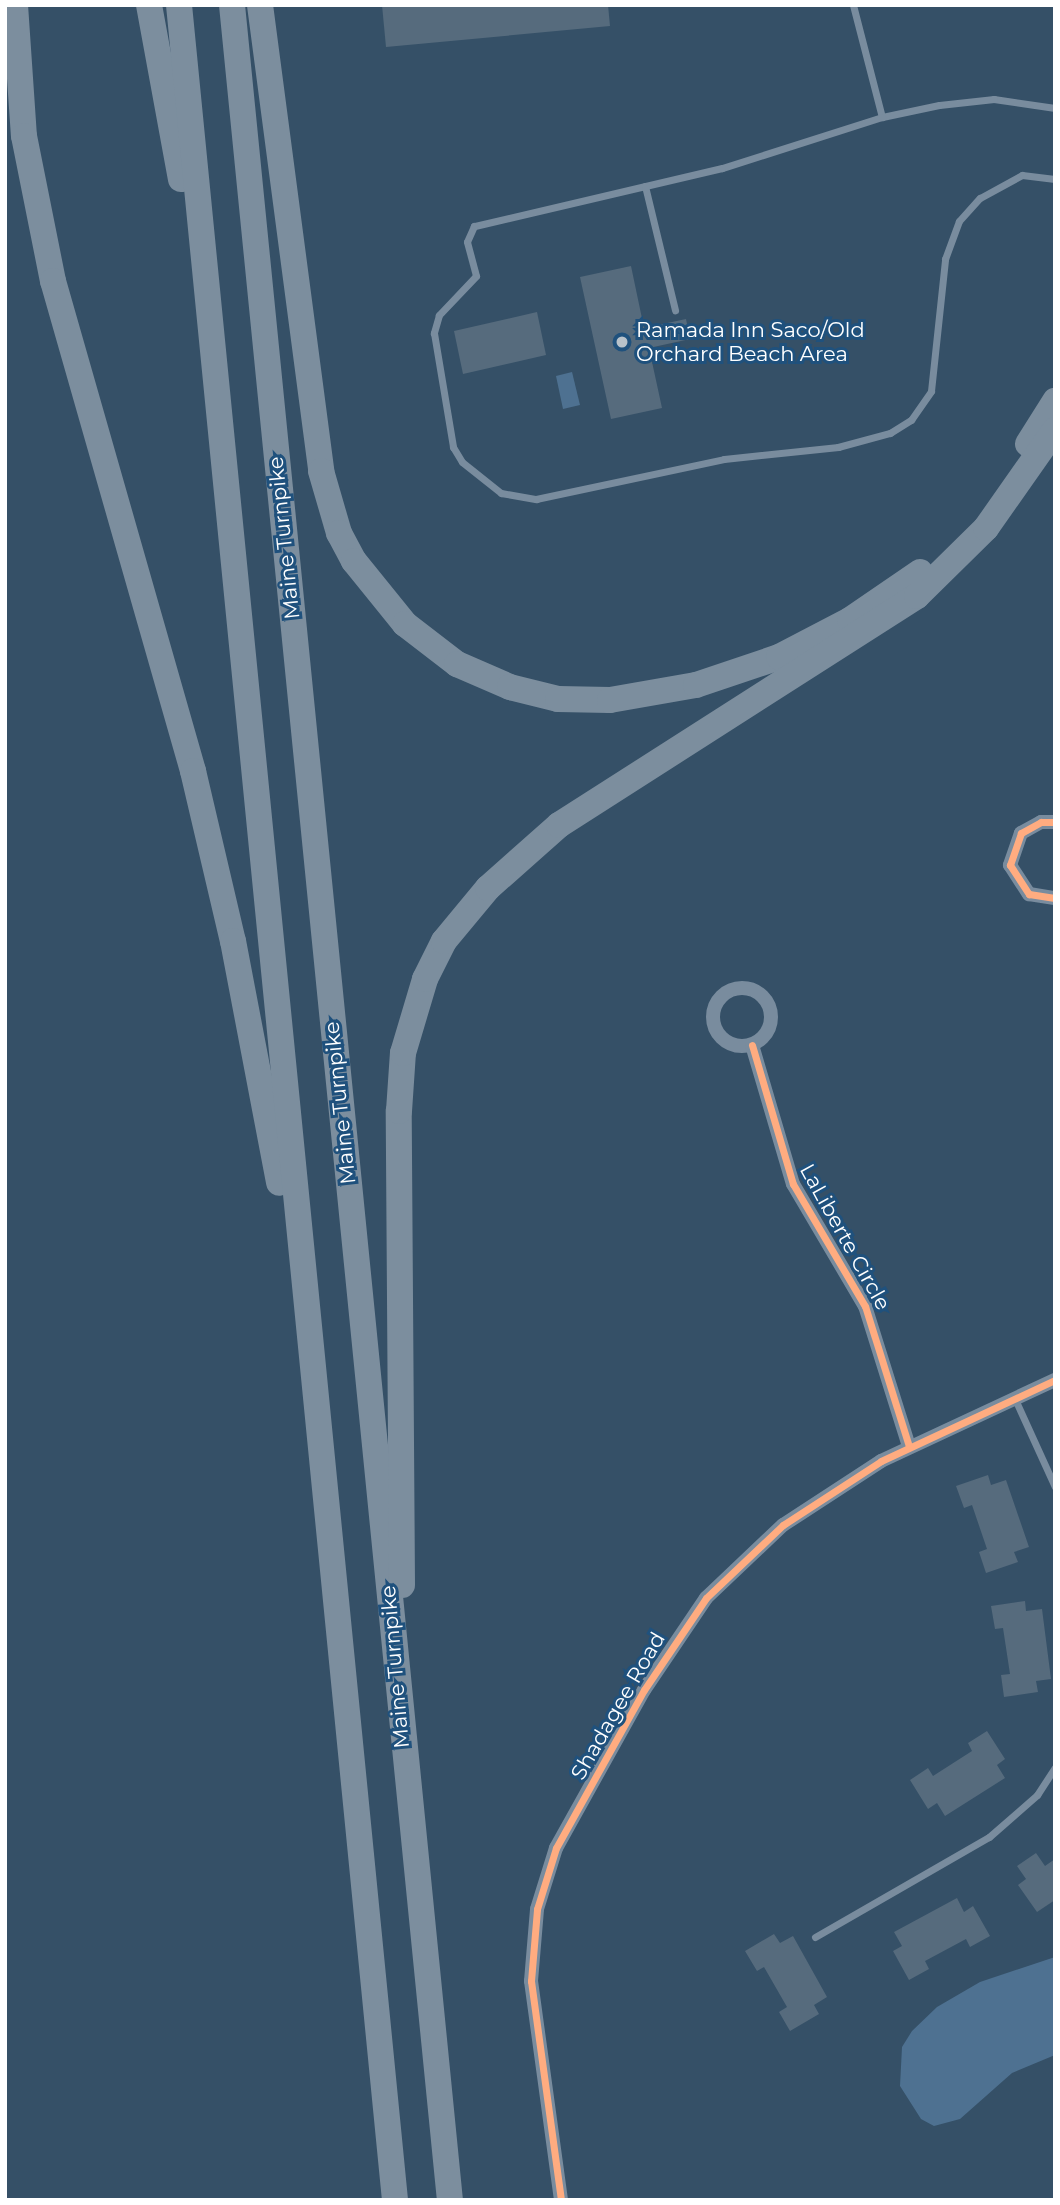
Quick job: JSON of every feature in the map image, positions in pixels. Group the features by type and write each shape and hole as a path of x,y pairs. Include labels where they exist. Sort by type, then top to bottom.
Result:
{"highway":[{"path":"15,5 24,136 52,281 219,875 312,1360"},
{"path":"149,5 214,358"},
{"path":"179,5 395,2200"},
{"name":"Maine Turnpike","path":"232,5 450,2200"},
{"path":"260,5 329,505 354,561 388,607 469,670 531,694 610,699 696,685 802,647 882,600 943,550 1023,454 1055,401"},
{"path":"400,1713 404,1440 397,1309 399,1111 403,1053 425,979 444,941 488,888 559,825 917,596 986,528 1055,430"}],"street":[{"path":"1055,822 1041,822 1021,833 1010,865 1029,894 1055,898"},
{"path":"735,989 762,996 771,1012 770,1028 752,1045 731,1045 716,1030 717,1003 735,989"},
{"name":"LaLiberte Circle","path":"752,1045 789,1175 865,1306 909,1446"},
{"name":"Shadagee Road","path":"561,2200 530,1959 537,1909 556,1848 644,1690 728,1573 783,1525 909,1446 1014,1396 1055,1380"}],"lane":[{"path":"853,5 882,117"},
{"path":"1055,108 994,99 882,117 645,186 481,223 467,234 476,276 439,316 434,357 453,447 467,467 501,494 536,499 724,459 838,447 903,426 925,402 937,373 945,259 959,221 980,198 1022,175 1055,180"},
{"path":"645,186 675,310"},
{"path":"1014,1396 1055,1487"},
{"path":"815,1937 989,1837 1037,1795 1055,1767"}],"water":[{"path":"572,372 580,405 563,409 556,376"},
{"path":"1055,1957 1055,2055 1012,2073 960,2119 934,2126 921,2119 900,2086 902,2047 912,2031 937,2007 980,1982"}],"building":[{"path":"382,5 608,5 610,26 386,47"},
{"name":"Ramada Inn Saco/Old Orchard Beach Area","path":"631,266 644,328 686,319 690,339 649,348 662,408 611,419 580,277"},
{"path":"537,312 546,355 463,374 454,331"},
{"path":"988,1475 991,1485 1006,1480 1029,1547 1014,1552 1018,1562 986,1573 979,1552 987,1549 972,1505 964,1508 956,1486"},
{"path":"1025,1601 1026,1611 1042,1609 1051,1679 1036,1681 1038,1692 1004,1697 1001,1675 1010,1674 1003,1628 995,1629 991,1606"},
{"path":"987,1731 1005,1759 997,1765 1005,1778 945,1816 937,1803 928,1809 910,1780 928,1768 933,1776 972,1751 968,1743"},
{"path":"1036,1853 1045,1866 1055,1859 1055,1900 1037,1912 1018,1885 1026,1879 1017,1866"},
{"path":"957,1898 964,1912 973,1906 990,1936 970,1947 966,1939 925,1961 929,1969 909,1980 893,1951 902,1946 894,1932"},
{"path":"774,1934 780,1943 793,1936 827,1997 814,2005 819,2014 790,2031 779,2012 787,2007 764,1967 757,1971 745,1951"}],"cycle path":[{"path":"1055,822 1041,822 1021,833 1010,865 1029,894 1055,898"},
{"path":"752,1045 793,1184 865,1306 909,1446"},
{"path":"561,2200 531,1981 537,1909 556,1848 644,1690 706,1598 783,1525 881,1461 1055,1380"}],"place":[{"name":"Ramada Inn Saco/Old Orchard Beach Area","path":"622,342"}]}
